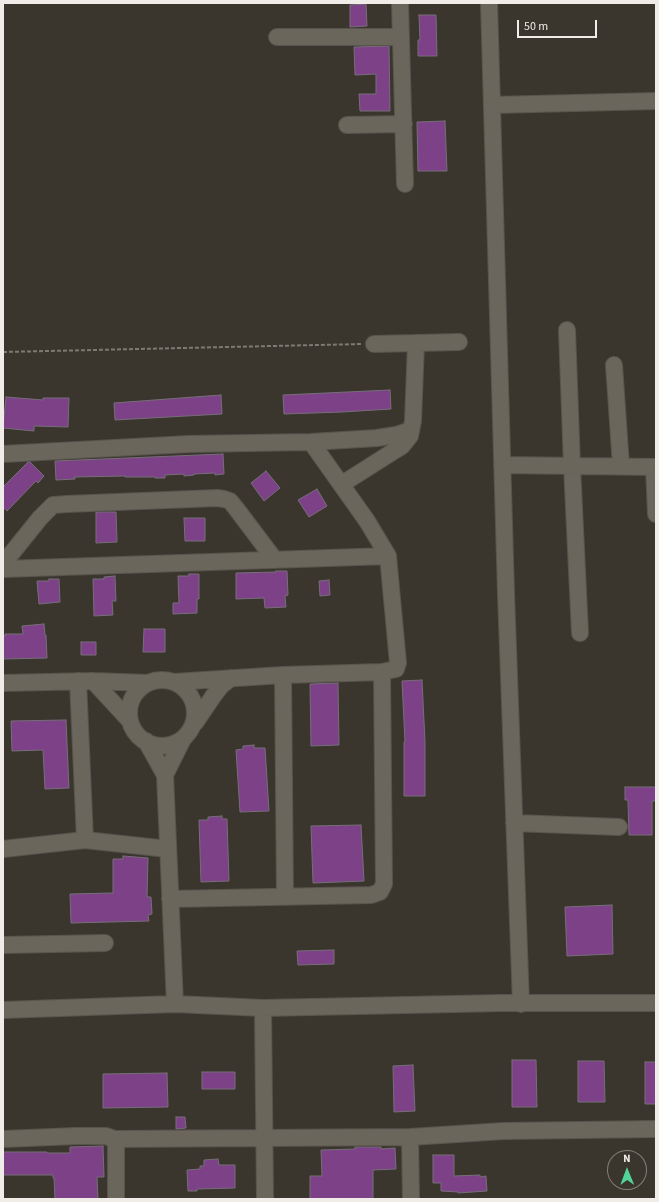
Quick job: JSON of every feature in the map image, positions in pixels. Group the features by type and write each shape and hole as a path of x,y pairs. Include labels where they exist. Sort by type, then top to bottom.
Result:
{"street":[{"path":"400,3 405,184"},
{"path":"489,3 506,594 521,1004"},
{"path":"277,38 401,37"},
{"path":"492,105 656,101"},
{"path":"346,125 404,124"},
{"path":"567,330 580,633"},
{"path":"374,344 459,342"},
{"path":"342,484 402,446 410,436 416,343"},
{"path":"614,365 621,466"},
{"path":"3,454 189,444 311,442 377,438 396,435 411,430"},
{"path":"3,683 86,681 148,683 161,680 174,682 283,675 382,672 396,669 398,666 388,556 368,521 311,442"},
{"path":"502,465 655,467 656,514"},
{"path":"3,564 40,518 53,505 218,498 230,501 275,560"},
{"path":"3,569 388,556"},
{"path":"170,899 371,895 380,892 384,884 382,672"},
{"path":"283,675 285,897"},
{"path":"146,742 165,746 174,744 183,739 189,733 221,686 231,678"},
{"path":"86,681 130,722 139,736 146,742 165,775 174,1004"},
{"path":"84,840 86,681"},
{"path":"174,682 182,686 193,699 196,708 194,725"},
{"path":"130,722 129,714 132,699 141,687 148,683"},
{"path":"165,775 183,739"},
{"path":"514,823 619,827"},
{"path":"3,849 84,840 168,849"},
{"path":"3,945 105,943"},
{"path":"3,1010 174,1004 263,1008 501,1003 656,1003"},
{"path":"263,1008 265,1199"},
{"path":"3,1139 76,1136 106,1136 114,1139 410,1137 504,1131 656,1129"},
{"path":"410,1137 411,1199"},
{"path":"114,1139 116,1146 116,1199"}],"path":[{"path":"3,352 374,344"}],"building":[{"path":"366,4 367,26 350,27 350,5"},
{"path":"419,15 436,15 437,56 418,56 418,40 420,40"},
{"path":"389,46 390,111 360,111 359,94 376,94 376,74 355,75 354,47"},
{"path":"445,121 447,171 418,171 417,122"},
{"path":"390,390 391,409 284,414 283,395"},
{"path":"221,395 222,414 115,420 114,403"},
{"path":"6,397 43,400 43,398 69,398 68,427 34,426 34,431 3,428"},
{"path":"223,454 224,474 194,474 184,476 184,474 165,475 165,478 125,476 75,477 75,479 56,480 55,461"},
{"path":"28,462 30,462 44,476 38,483 36,481 7,511 3,507 3,487"},
{"path":"266,471 280,488 264,501 251,483"},
{"path":"317,489 327,506 309,517 298,500"},
{"path":"96,512 116,512 117,542 96,543"},
{"path":"184,518 205,518 205,541 185,541"},
{"path":"287,571 288,595 285,596 286,607 265,608 264,598 236,599 236,573"},
{"path":"189,574 199,574 199,599 197,599 197,613 173,614 173,603 179,603 178,576 189,576"},
{"path":"115,576 116,601 112,601 113,615 94,616 93,579 104,579 104,577"},
{"path":"49,579 59,579 60,602 39,604 37,581 49,581"},
{"path":"329,580 330,595 320,596 319,581"},
{"path":"44,624 47,658 3,659 3,636 5,636 5,634 23,634 22,626"},
{"path":"144,629 165,629 165,652 143,652"},
{"path":"81,642 96,642 96,655 81,655"},
{"path":"422,680 425,742 425,796 404,796 405,742 402,681"},
{"path":"338,683 339,745 311,746 310,684"},
{"path":"66,720 69,788 45,789 43,750 12,751 11,721"},
{"path":"254,745 254,748 265,748 269,811 240,812 236,750 243,749 243,746"},
{"path":"625,787 656,787 656,801 652,801 652,835 629,835 628,800 625,800"},
{"path":"222,816 222,819 227,819 229,881 201,882 199,820 208,820 208,817"},
{"path":"361,825 364,881 313,883 311,826"},
{"path":"123,856 148,858 147,897 151,897 152,914 148,915 149,921 71,923 70,894 113,893 113,859 123,859"},
{"path":"612,905 613,954 567,956 565,907"},
{"path":"334,950 334,964 298,965 297,951"},
{"path":"512,1060 536,1060 537,1107 512,1107"},
{"path":"578,1061 604,1061 605,1102 578,1102"},
{"path":"645,1062 656,1062 656,1104 645,1104"},
{"path":"413,1065 415,1111 394,1112 393,1066"},
{"path":"202,1072 235,1072 235,1089 202,1089"},
{"path":"167,1073 168,1107 103,1108 103,1074"},
{"path":"176,1117 185,1117 186,1128 176,1129"},
{"path":"103,1146 104,1177 97,1177 98,1199 55,1199 53,1175 3,1175 3,1152 70,1153 70,1147"},
{"path":"355,1147 381,1147 381,1149 395,1148 396,1169 373,1170 373,1199 310,1199 310,1176 322,1176 321,1150 355,1149"},
{"path":"433,1155 454,1155 454,1176 486,1176 487,1191 458,1193 441,1191 441,1183 433,1183"},
{"path":"218,1159 219,1165 235,1165 235,1188 197,1189 197,1191 188,1191 187,1170 200,1169 200,1166 204,1166 204,1160"}]}
